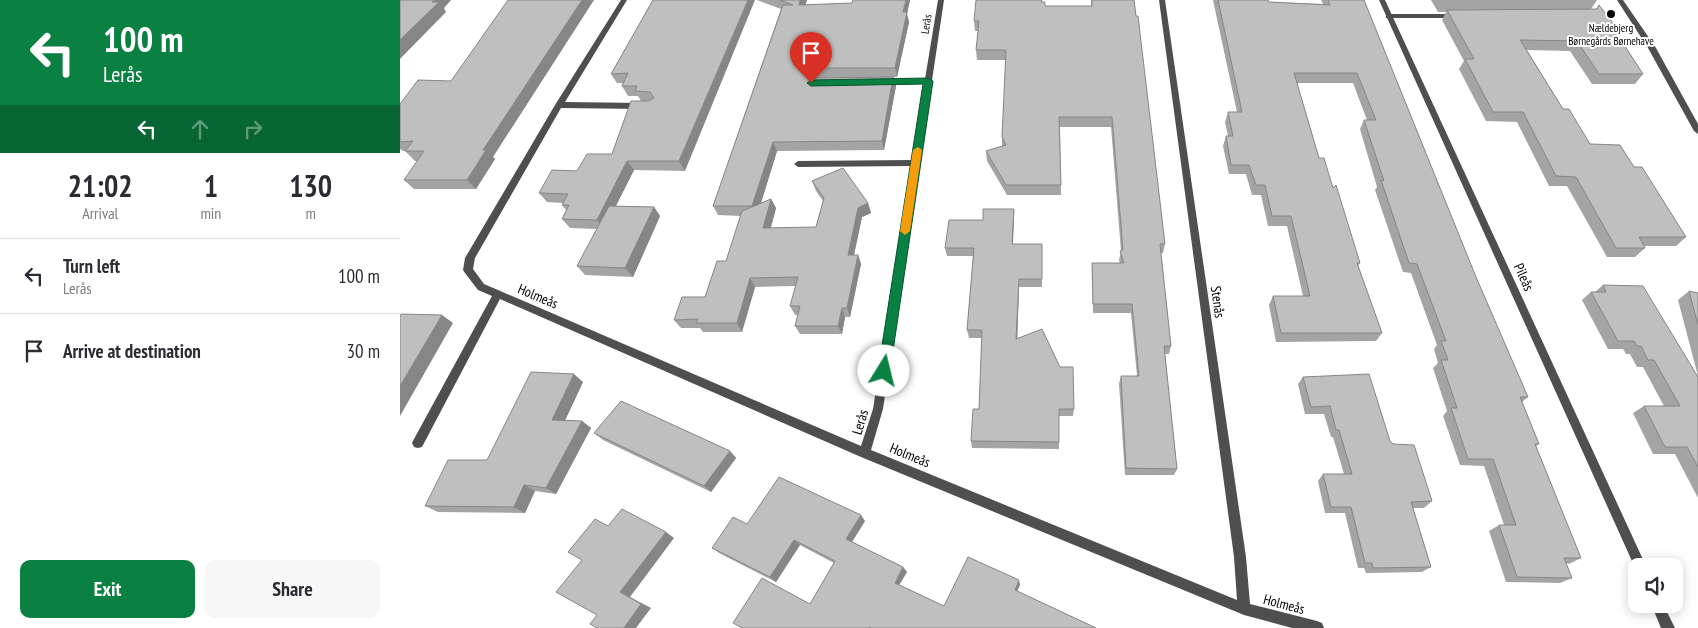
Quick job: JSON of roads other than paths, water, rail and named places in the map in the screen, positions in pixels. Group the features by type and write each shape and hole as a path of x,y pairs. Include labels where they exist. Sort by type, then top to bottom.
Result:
{"street":[{"name":"Holmeås","path":"624,0 559,105 470,258 468,270 473,280 481,288 865,452 1244,609 1317,628"},
{"name":"Lerås","path":"865,452 878,409 941,0"},
{"name":"Stenås","path":"1162,0 1240,558 1244,609"},
{"name":"Pileås","path":"1382,0 1636,558"},
{"path":"1620,0 1652,48 1698,131"},
{"path":"1389,16 1468,16"},
{"path":"870,82 928,81"},
{"path":"559,105 654,106"},
{"path":"798,164 916,163"},
{"name":"Holmeås","path":"418,443 497,295"},
{"path":"1661,613 1668,628"}],"place":[{"name":"Nældebjerg Børnegårds Børnehave","path":"1611,14"}]}
